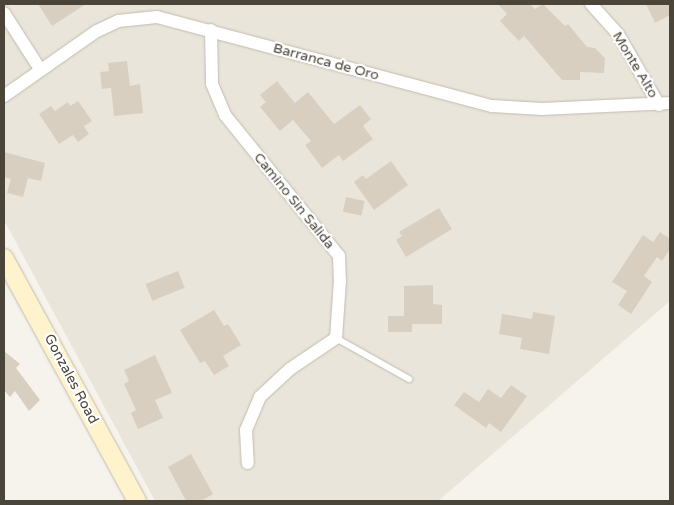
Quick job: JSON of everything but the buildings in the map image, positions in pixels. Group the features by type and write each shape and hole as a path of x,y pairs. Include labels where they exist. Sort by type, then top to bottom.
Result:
{"street":[{"name":"Monte Alto","path":"591,4 618,34 664,104"},
{"path":"4,13 40,69"},
{"name":"Barranca de Oro","path":"4,96 40,69 118,21 157,17 492,106 542,110 664,104"},
{"name":"Camino Sin Salida","path":"211,30 212,84 225,115 339,256 340,280 336,338"},
{"name":"Gonzales Road","path":"4,258 137,501"},
{"path":"248,463 246,430 260,397 290,369 336,338"}],"lane":[{"path":"336,338 409,379"}],"shaded area":[{"path":"4,4 670,4 670,301 438,501 155,501 4,220"}]}
